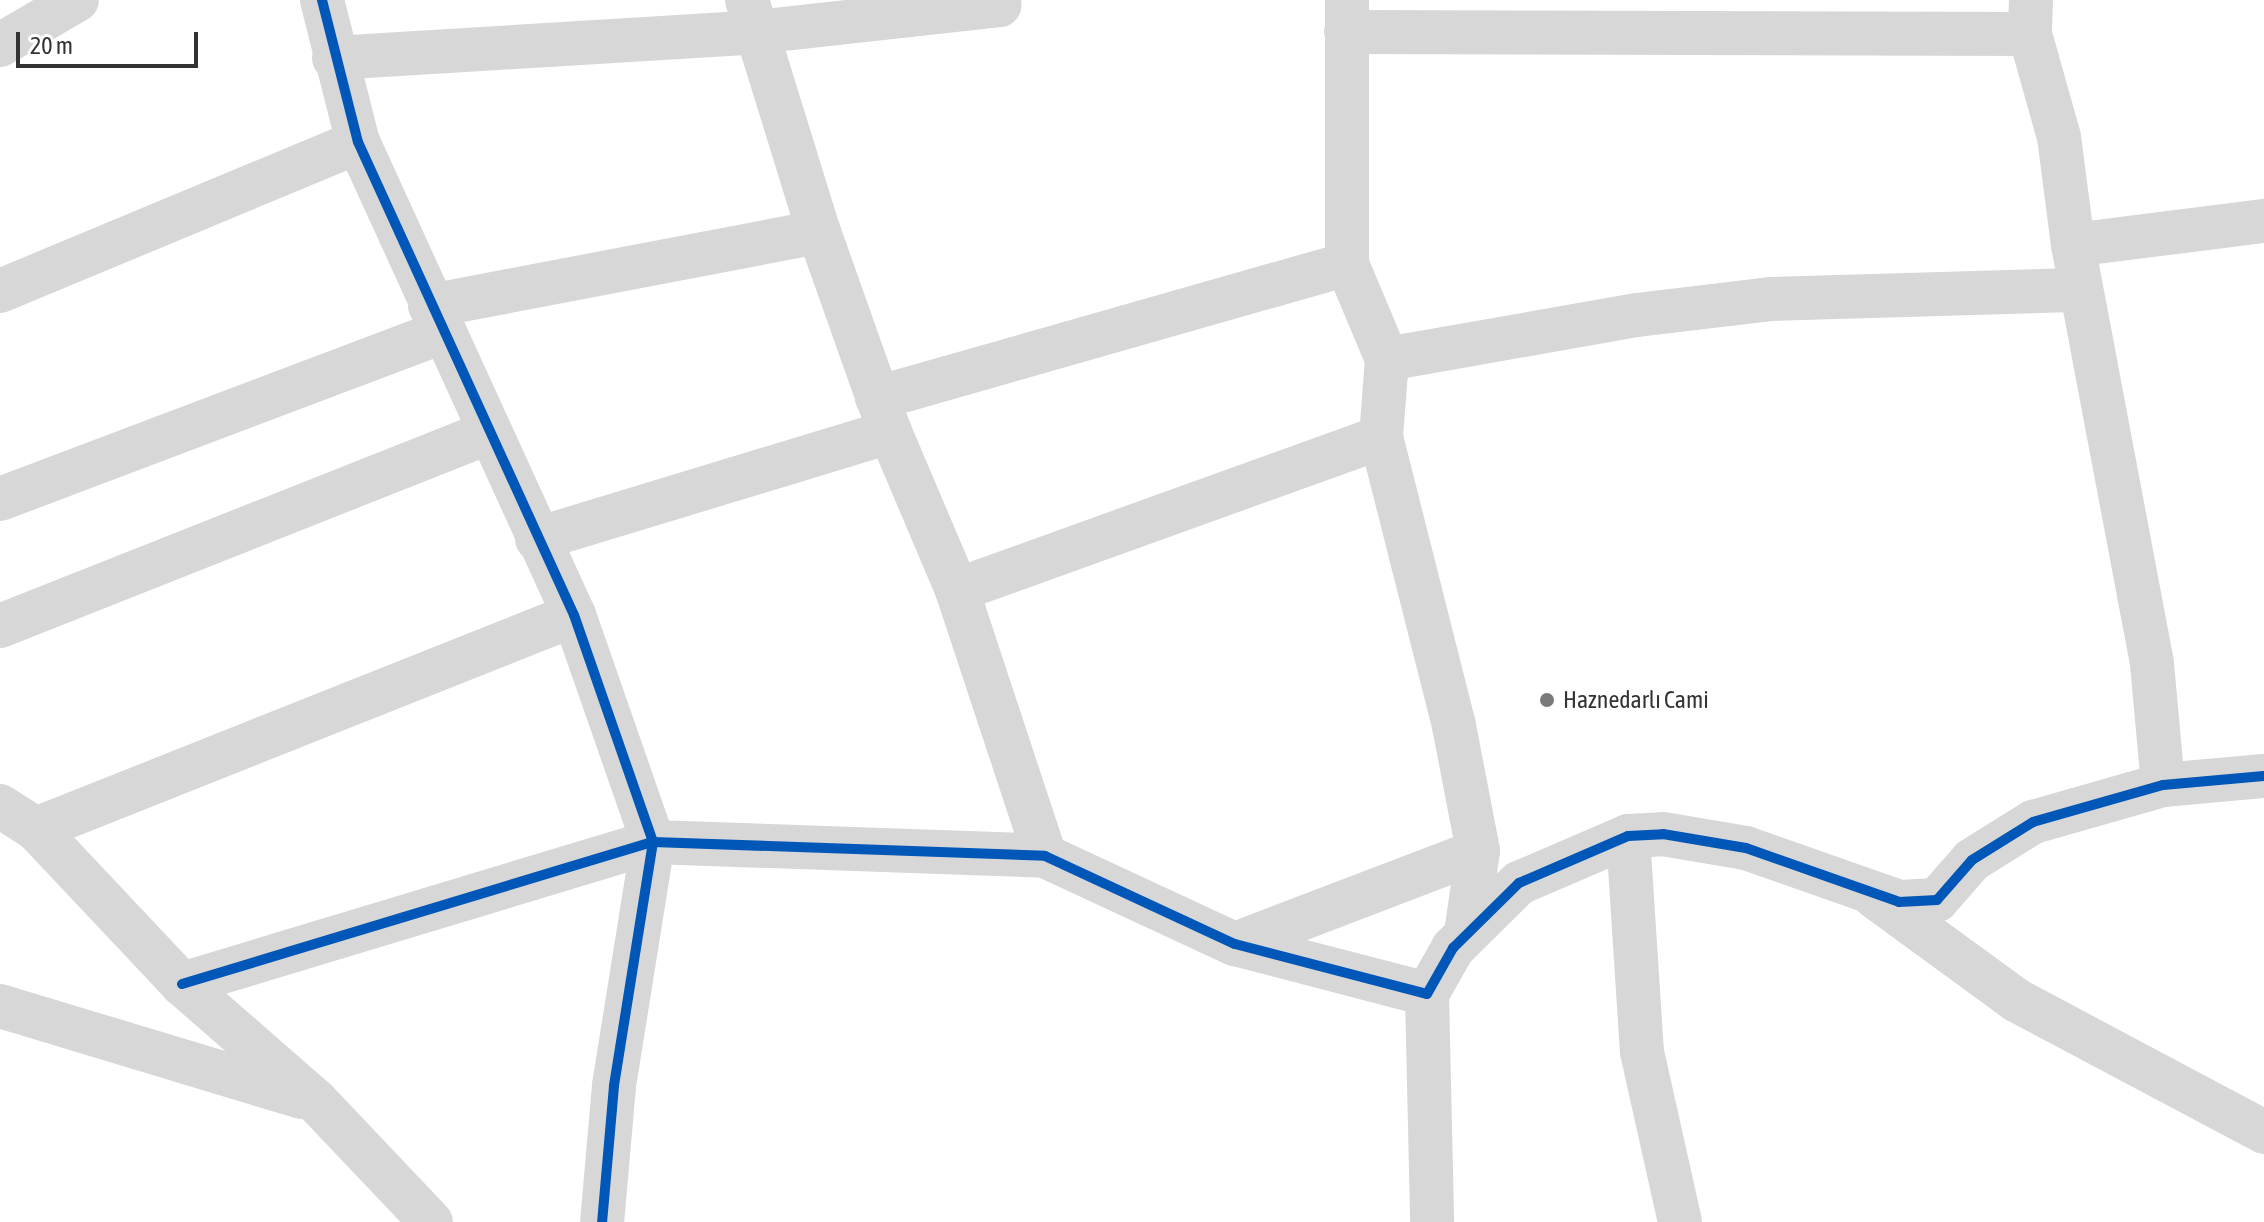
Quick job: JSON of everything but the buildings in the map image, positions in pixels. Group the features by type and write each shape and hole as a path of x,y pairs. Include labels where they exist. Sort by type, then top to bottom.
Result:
{"street":[{"path":"0,45 77,0"},
{"path":"322,0 334,58 358,142 487,433 574,615 653,842 614,1086 602,1222"},
{"path":"334,58 752,16 1000,5"},
{"path":"752,16 819,232 884,415 957,590 1045,856"},
{"path":"1466,933 1478,851 1454,726 1381,437 1387,359 1347,264 1347,16 2031,17 2059,137 2073,245 2152,664 2163,785"},
{"path":"0,291 358,142"},
{"path":"2073,245 2264,221"},
{"path":"0,499 435,319 819,232"},
{"path":"537,539 884,415 1347,264"},
{"path":"1387,359 1637,315 1772,299 2081,290"},
{"path":"0,626 487,433"},
{"path":"957,590 1381,437"},
{"path":"36,829 574,615"},
{"path":"1432,1222 1427,994 1466,933 1519,883 1628,836 1663,834 1746,848 1899,902 1937,900 2002,836 2097,800 2163,785 2264,776"},
{"path":"0,806 36,829 182,984 316,1101 431,1222"},
{"path":"1628,836 1642,1052 1680,1222"},
{"path":"182,984 653,842 1045,856 1235,944 1427,994"},
{"path":"1235,944 1478,851"},
{"path":"1864,889 2016,1000 2264,1132"},
{"path":"0,1006 316,1101"}],"cycle path":[{"path":"322,0 358,142 574,615 653,842 614,1086 602,1222"},
{"path":"182,984 653,842 1045,856 1235,944 1427,994 1453,948 1519,883 1628,836 1663,834 1746,848 1899,902 1937,900 1972,860 2033,822 2163,785 2264,776"}],"place":[{"name":"Haznedarlı Cami","path":"1547,700"}]}
